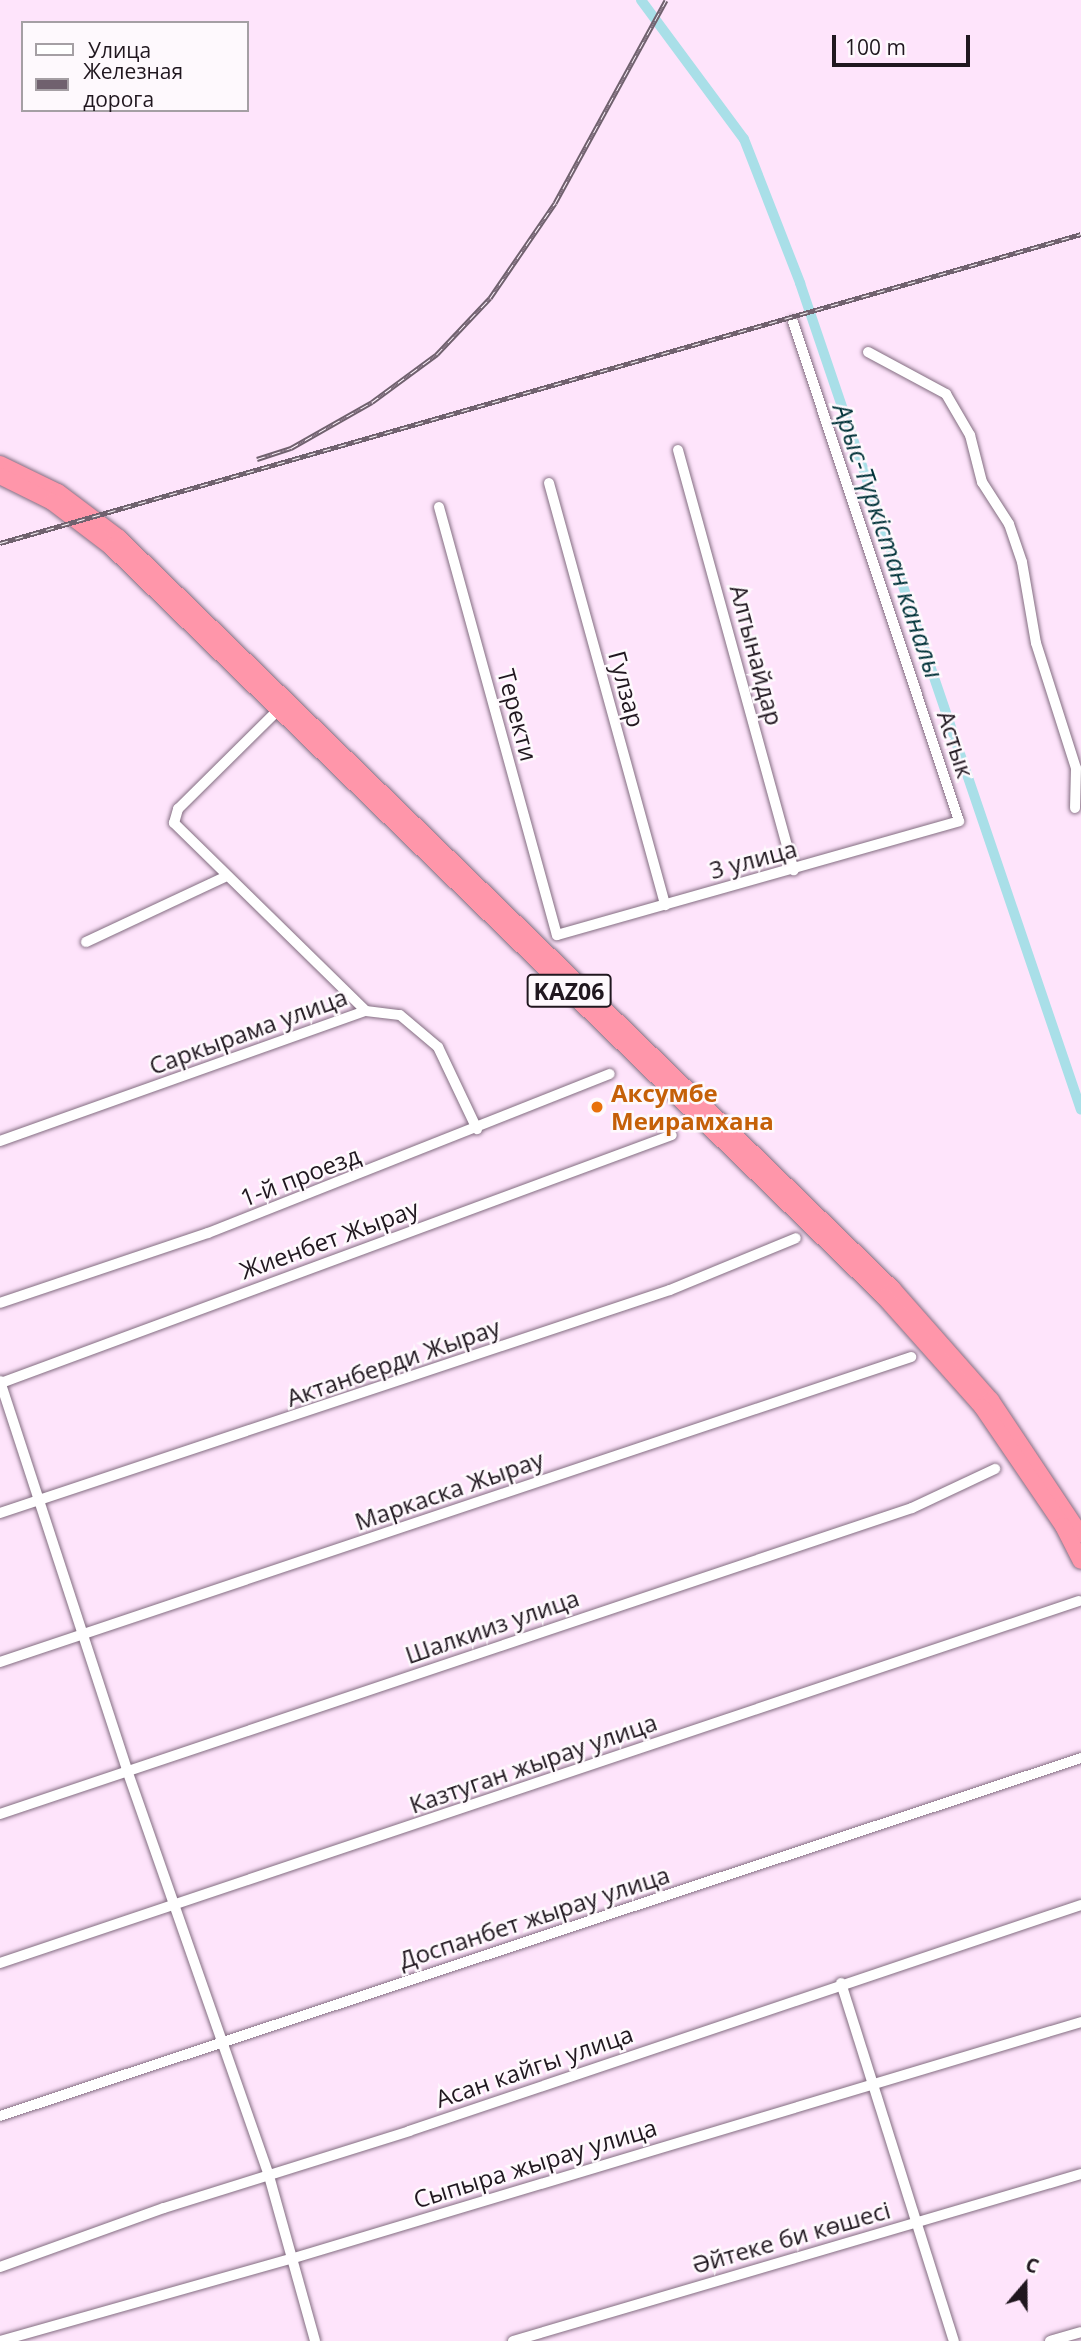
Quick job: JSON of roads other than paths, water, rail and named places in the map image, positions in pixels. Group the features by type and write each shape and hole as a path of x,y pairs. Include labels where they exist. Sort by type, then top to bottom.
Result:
{"highway":[{"name":"KАZ06","path":"0,464 58,492 119,538 893,1289 991,1400 1081,1535"},
{"name":"KАZ06","path":"0,476 79,520 279,709 902,1317 982,1407 1056,1515 1081,1561"}],"street":[{"name":"Астык","path":"793,322 959,821"},
{"path":"868,352 946,394 970,435 982,482 1009,524 1022,562 1036,643 1076,768 1075,808"},
{"name":"Алтынайдар","path":"678,450 794,870"},
{"name":"Гулзар","path":"549,483 665,905"},
{"name":"Теректи","path":"439,506 557,935"},
{"name":"Саркырама улица","path":"0,1141 366,1011 225,877 174,824 173,816 279,709"},
{"name":"3 улица","path":"557,935 794,870 959,821"},
{"path":"86,942 225,877"},
{"path":"366,1011 400,1015 438,1047 477,1129"},
{"name":"1-й проезд","path":"0,1303 208,1233 477,1129 610,1074"},
{"name":"Жиенбет Жырау","path":"0,1382 672,1135"},
{"name":"Актанберди Жырау","path":"0,1513 444,1368 670,1290 796,1238"},
{"name":"Маркаска Жырау","path":"0,1662 911,1357"},
{"path":"0,1382 41,1498 127,1770 268,2176 294,2258 315,2341"},
{"name":"Шалкииз улица","path":"0,1814 912,1508 995,1469"},
{"name":"Казтуган жырау улица","path":"0,1963 174,1903 426,1824 1079,1601"},
{"name":"Доспанбет жырау улица","path":"0,2116 1081,1758"},
{"name":"Асан кайгы улица","path":"0,2267 841,1983 1081,1905"},
{"path":"841,1983 954,2341"},
{"name":"Сыпыра жырау улица","path":"0,2341 294,2258 1081,2022"},
{"name":"Әйтеке би көшесі","path":"513,2341 1081,2174"},
{"path":"1050,2341 1081,2332"}],"waterway":[{"name":"Арыс-Түркістан каналы","path":"641,0 744,139 800,283 1081,1110"}],"railway":[{"path":"257,459 291,448 372,402 437,354 490,298 555,203 666,0"},
{"path":"0,543 1081,234"}],"place":[{"name":"Аксумбе Меирамхана","path":"597,1107"}]}
